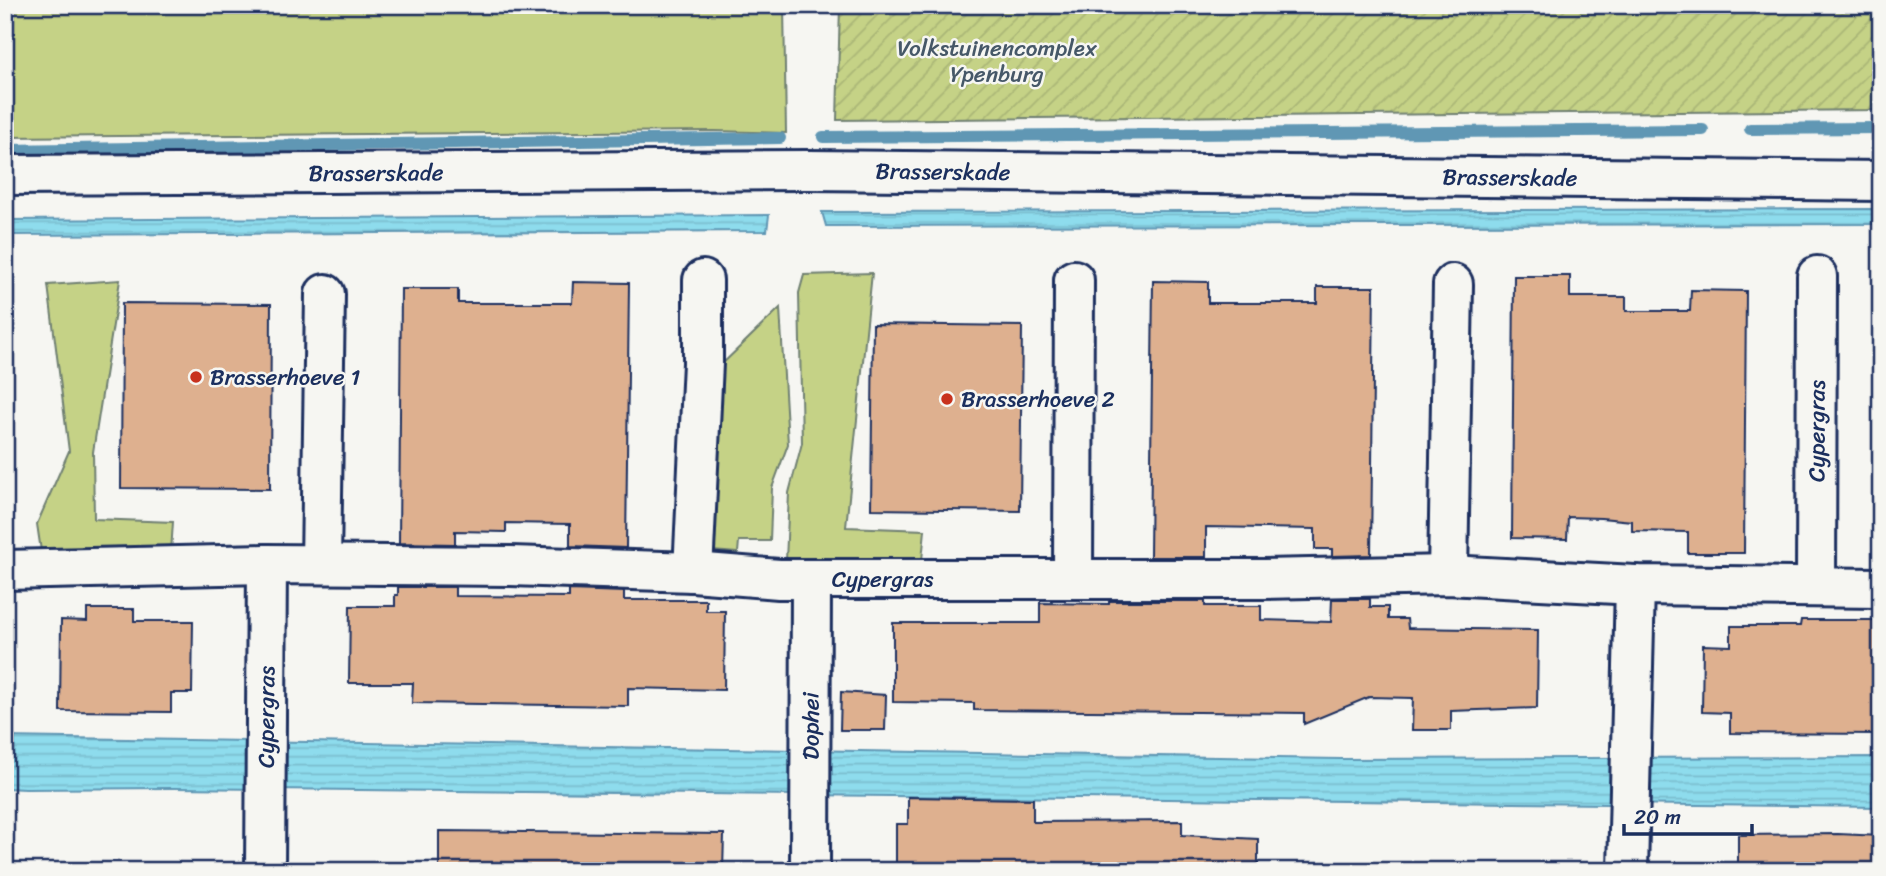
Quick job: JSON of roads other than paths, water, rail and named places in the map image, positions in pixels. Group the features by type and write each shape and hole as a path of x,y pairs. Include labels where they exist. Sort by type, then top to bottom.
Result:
{"street":[{"name":"Brasserskade","path":"5,175 809,170 1881,181"},
{"name":"Cypergras","path":"1816,587 1817,276"},
{"path":"693,572 703,363 704,279"},
{"path":"1073,579 1074,280"},
{"path":"1448,575 1453,284"},
{"path":"321,564 325,294"},
{"name":"Cypergras","path":"265,871 267,564"},
{"name":"Cypergras","path":"5,570 321,564 693,572 779,579 1263,579 1448,575 1635,585 1881,588"},
{"name":"Dophei","path":"810,871 811,579"},
{"path":"1628,871 1635,585"}],"water":[{"path":"1881,209 1881,224 826,226 822,212"},
{"path":"769,215 767,231 5,235 5,220"},
{"path":"5,737 1341,759 1881,757 1881,807 173,788 26,789 5,788"}],"waterway":[{"path":"1750,129 1881,128"},
{"path":"823,137 1703,130"},
{"path":"5,150 780,138"}],"place":[{"name":"Brasserhoeve 1","path":"196,377"},
{"name":"Brasserhoeve 2","path":"947,399"}],"park label":[{"name":"Volkstuinencomplex Ypenburg","path":"997,61"}]}
